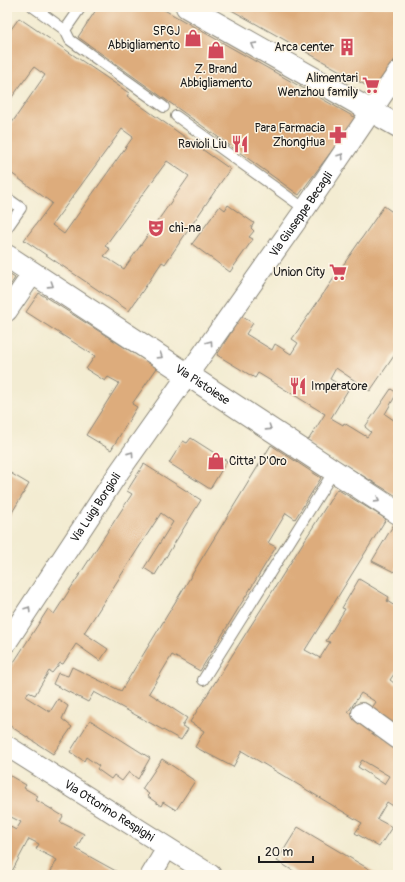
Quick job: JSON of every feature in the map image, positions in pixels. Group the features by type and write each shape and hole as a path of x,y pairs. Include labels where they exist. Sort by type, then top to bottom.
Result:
{"street":[{"path":"187,7 398,126"},
{"name":"Via Giuseppe Becagli","path":"187,374 306,209 398,72"},
{"name":"Via Pistoiese","path":"7,256 398,513"},
{"path":"7,311 33,273"},
{"name":"Via Luigi Borgioli","path":"7,642 119,472 187,374"},
{"path":"362,713 398,739"},
{"name":"Via Ottorino Respighi","path":"7,746 211,875"},
{"path":"151,875 167,848"}],"lane":[{"path":"33,7 65,30 70,40 164,107"},
{"path":"65,30 81,7"},
{"path":"176,116 306,209"},
{"path":"7,198 21,208 7,228"},
{"path":"203,680 334,471"}],"building":[{"path":"98,7 159,7 356,118 299,195 78,37"},
{"name":"Arca center","path":"226,7 288,7 291,9 292,7 398,7 398,55 374,90"},
{"path":"19,18 129,93 127,96 230,169 165,264 162,262 129,311 24,240 52,203 7,170 7,130 45,75 34,67 7,104 7,35","holes":["122,129 133,137 64,234 52,225","167,161 189,176 124,269 104,256 110,249 105,246"]},
{"path":"228,205 254,223 251,228 254,231 249,237 253,239 230,272 192,244 220,206 225,210"},
{"path":"384,206 398,216 398,350 370,391 336,368 330,379 348,390 331,418 343,425 344,423 367,437 371,432 365,427 391,389 397,393 385,414 398,423 398,445 393,454 398,457 398,497 307,442 325,414 258,373 255,378 217,355 241,316 253,323 246,334 272,350 275,344 291,354 298,343 292,339"},
{"path":"7,273 15,278 7,290"},
{"path":"39,293 157,368 132,404 137,407 111,450 86,435 119,383 108,377 105,381 86,369 95,356 26,312"},
{"path":"191,438 227,461 210,489 169,463 183,441 187,443"},
{"path":"271,445 321,478 295,519 286,513 268,543 276,547 200,671 172,655 149,693 187,718 182,726 188,729 181,740 94,692 88,702 53,684 58,673 68,676 72,667 121,691"},
{"path":"144,464 201,500 155,575 144,568 173,522 161,513 84,633 108,649 100,661 76,644 63,664 60,663 52,673 49,671 35,695 28,692 26,697 50,712 58,699 68,706 62,719 72,727 53,754 7,724 7,673 48,609 54,614 132,494 127,491"},
{"path":"7,471 29,484 7,521"},
{"path":"337,489 386,519 305,650 320,658 330,642 326,641 345,609 342,608 359,579 389,597 387,601 398,608 398,668 390,680 398,686 398,727 371,709 376,702 361,693 348,712 366,723 398,747 398,809 387,802 377,819 392,827 379,847 355,833 362,823 242,751 233,767 195,747 204,731 190,722","holes":["362,760 389,776 384,784 358,767"]},
{"path":"394,524 398,526 398,566 394,572 372,561"},
{"path":"90,720 150,758 138,779 129,772 122,781 114,775 111,779 97,769 99,766 86,757 84,761 70,752"},
{"path":"162,759 195,781 176,810 163,802 161,806 147,796 149,794 142,789"},
{"path":"7,774 26,785 24,788 38,796 36,800 63,816 60,822 84,834 76,849 123,875 49,875 57,860 36,849 39,844 29,839 10,875 7,875 7,825 16,830 21,822 7,815"},
{"path":"298,827 379,875 300,875 277,861"}],"place":[{"name":"SPGJ Abbigliamento","path":"193,38"},
{"name":"Arca center","path":"347,47"},
{"name":"Z. Brand Abbigliamento","path":"216,50"},
{"name":"Alimentari Wenzhou family","path":"371,85"},
{"name":"Para Farmacia ZhongHua","path":"338,135"},
{"name":"Ravioli Liu","path":"240,144"},
{"name":"chì-na","path":"156,228"},
{"name":"Union City","path":"338,272"},
{"name":"Imperatore","path":"298,386"},
{"name":"Citta' D'Oro","path":"216,461"}]}
